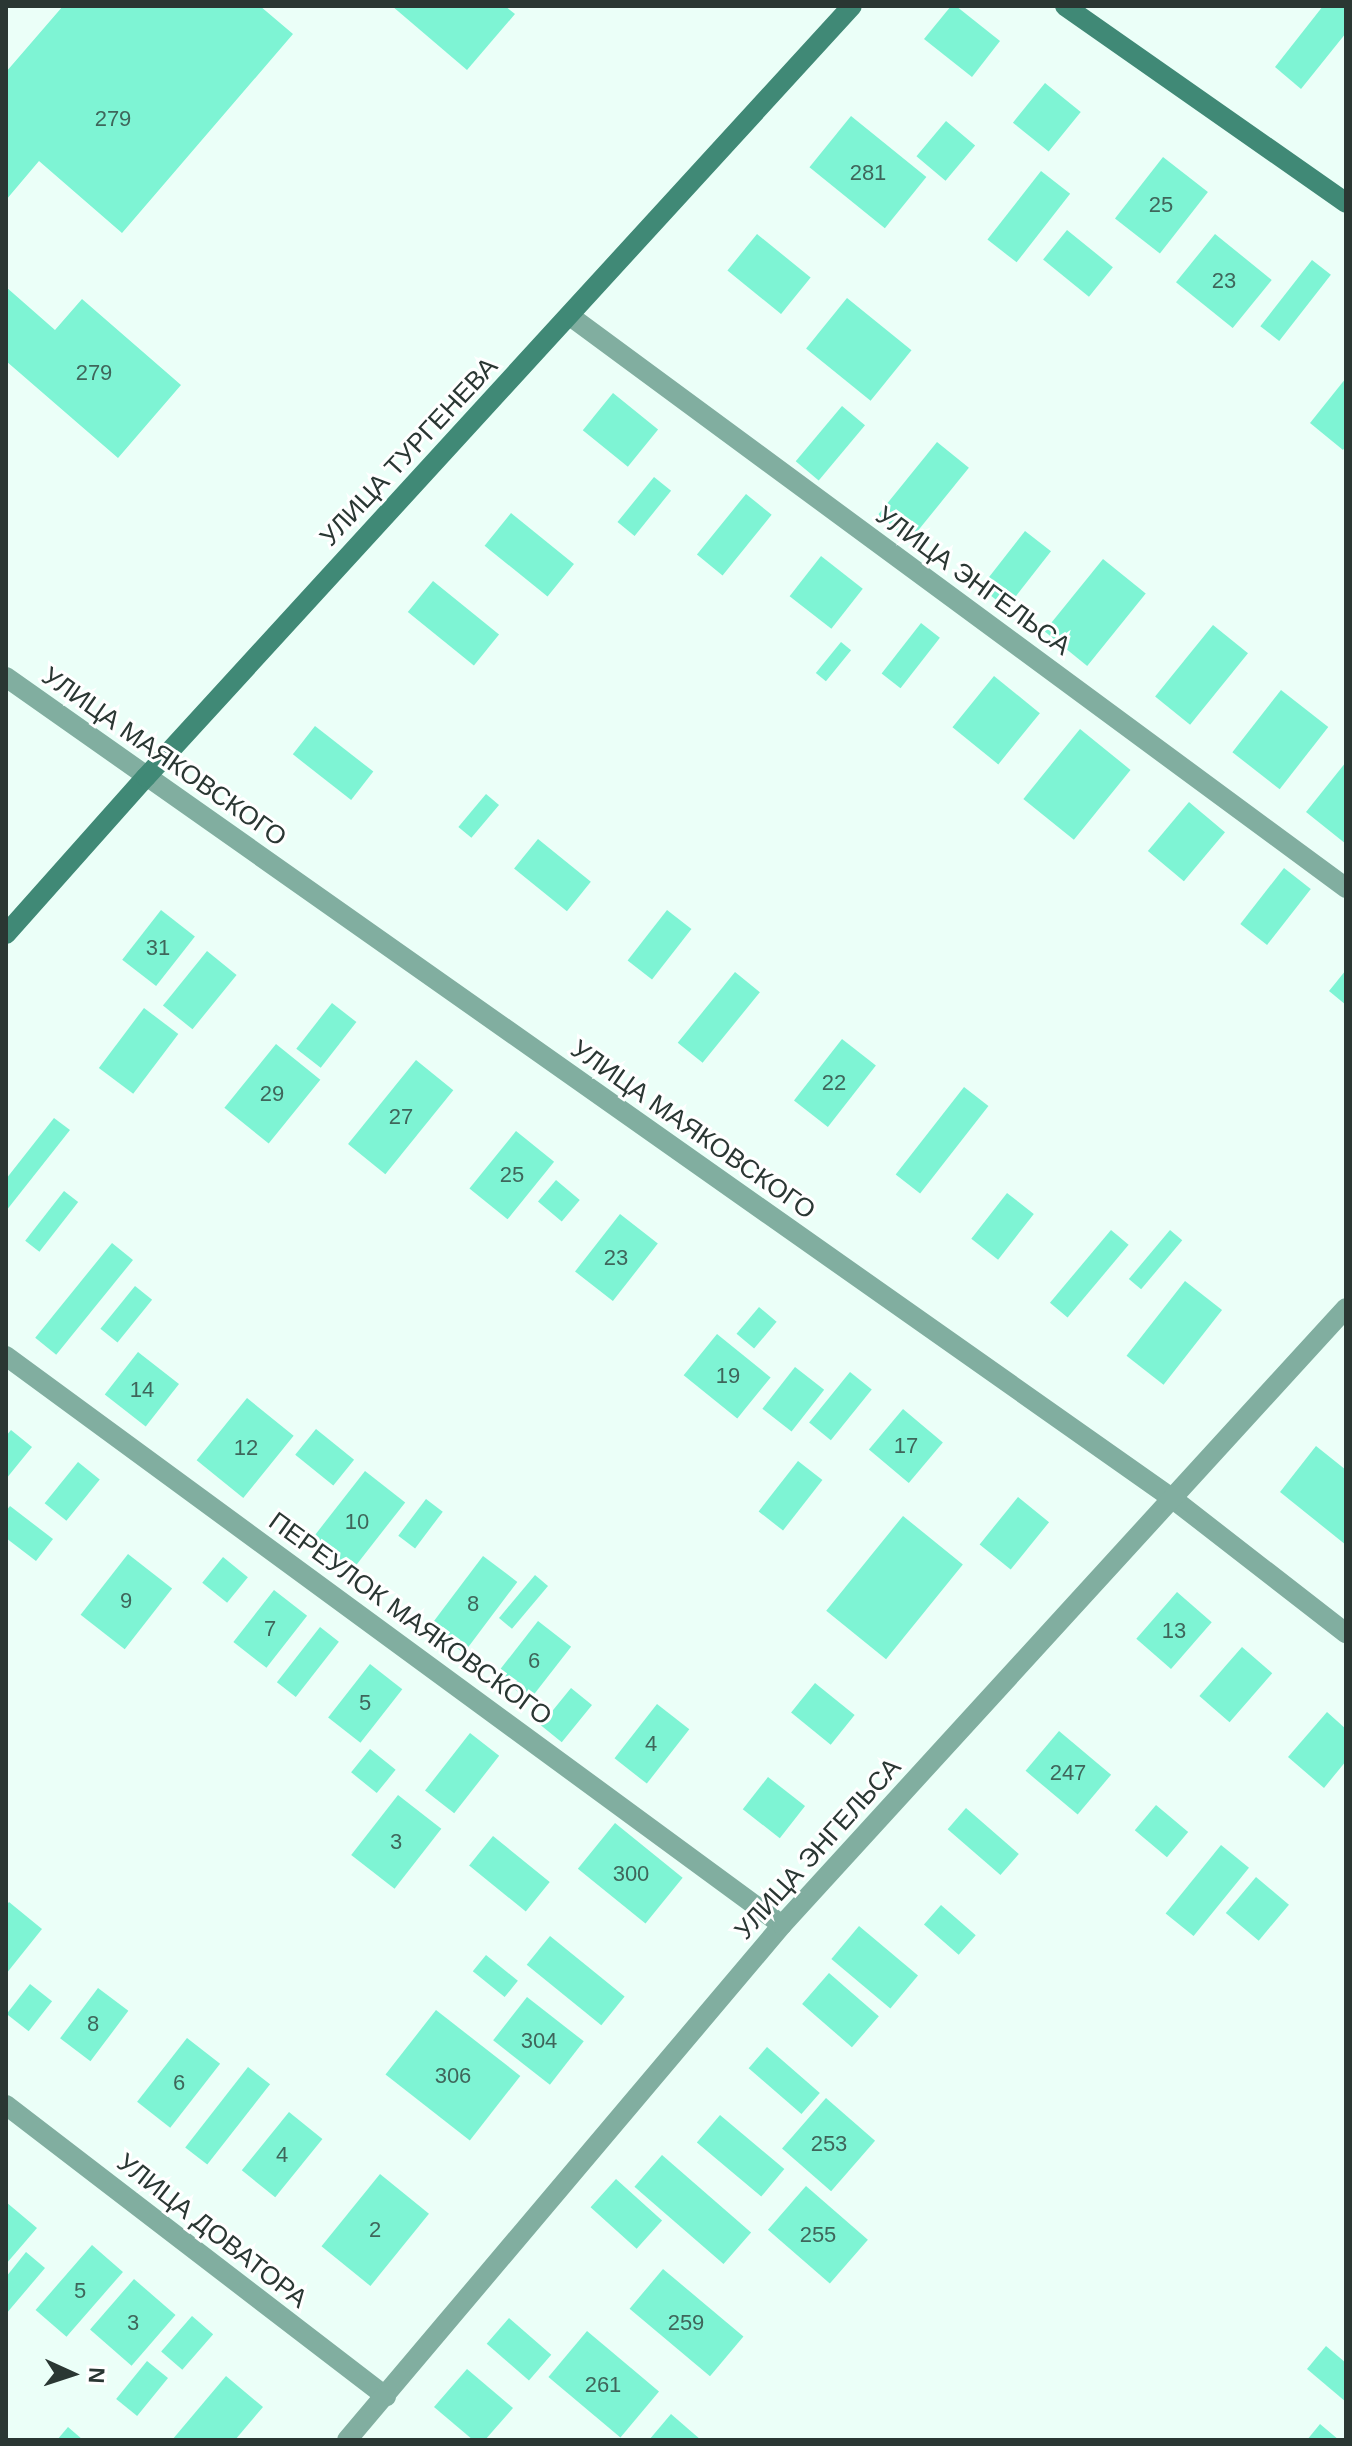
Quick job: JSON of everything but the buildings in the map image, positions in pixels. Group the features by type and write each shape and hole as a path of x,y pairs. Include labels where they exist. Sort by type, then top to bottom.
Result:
{"main road":[{"name":"УЛИЦА ТУРГЕНЕВА","path":"6,934 852,6"},
{"path":"1065,6 1346,203"}],"street":[{"name":"УЛИЦА ЭНГЕЛЬСА","path":"570,316 1346,888"},
{"name":"УЛИЦА МАЯКОВСКОГО","path":"6,677 1173,1499 1346,1633"},
{"name":"УЛИЦА ЭНГЕЛЬСА","path":"347,2440 782,1925 1346,1308"},
{"name":"ПЕРЕУЛОК МАЯКОВСКОГО","path":"6,1356 782,1925"},
{"name":"УЛИЦА ДОВАТОРА","path":"6,2105 386,2397"}]}
